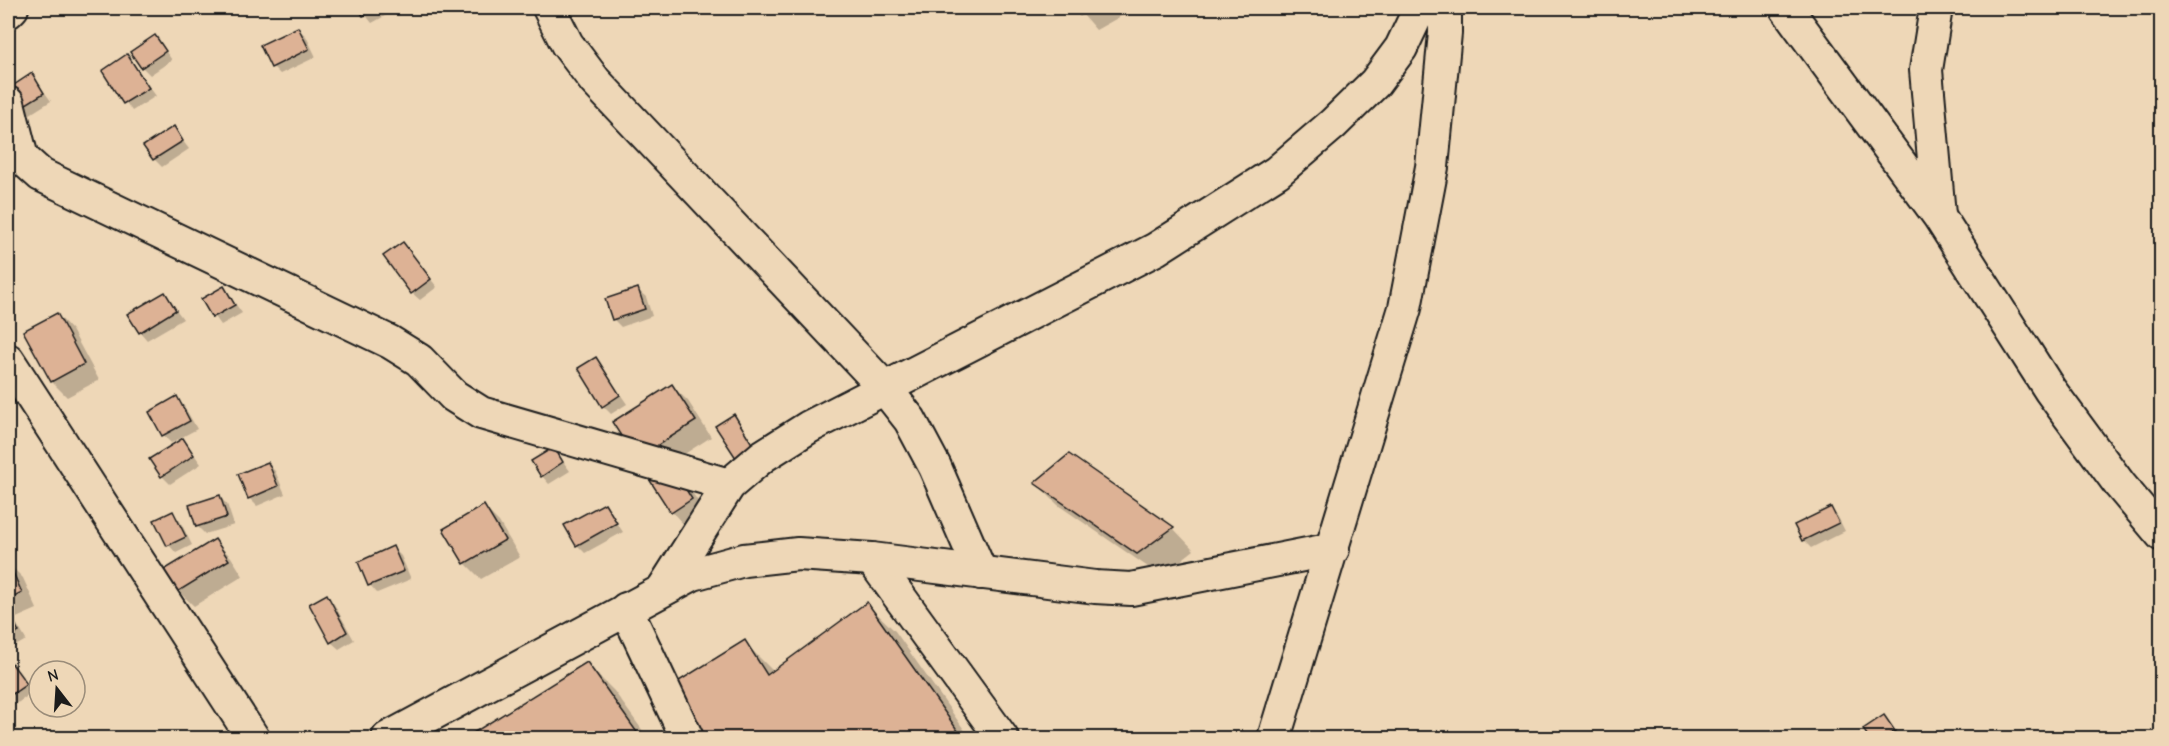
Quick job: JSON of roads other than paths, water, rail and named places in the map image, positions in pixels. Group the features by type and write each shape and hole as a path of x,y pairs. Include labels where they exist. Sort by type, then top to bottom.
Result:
{"street":[{"path":"8,12 12,8"},
{"path":"549,8 567,44 595,81 884,387 910,420 925,448 981,573"},
{"path":"663,590 729,485 763,456 809,427 884,387 1156,249 1277,172 1333,124 1375,83 1401,48 1420,8"},
{"path":"1274,738 1405,308 1432,167 1446,33 1445,8"},
{"path":"1786,8 1939,216 2050,390 2120,485 2162,535"},
{"path":"1936,8 1926,70 1939,216"},
{"path":"8,103 22,158 41,175 390,342 418,360 454,396 481,413 729,485"},
{"path":"8,360 253,738"},
{"path":"388,738 693,574 744,560 798,554 872,559 1131,589 1333,549"},
{"path":"872,559 1002,738"},
{"path":"626,609 687,738"}]}
